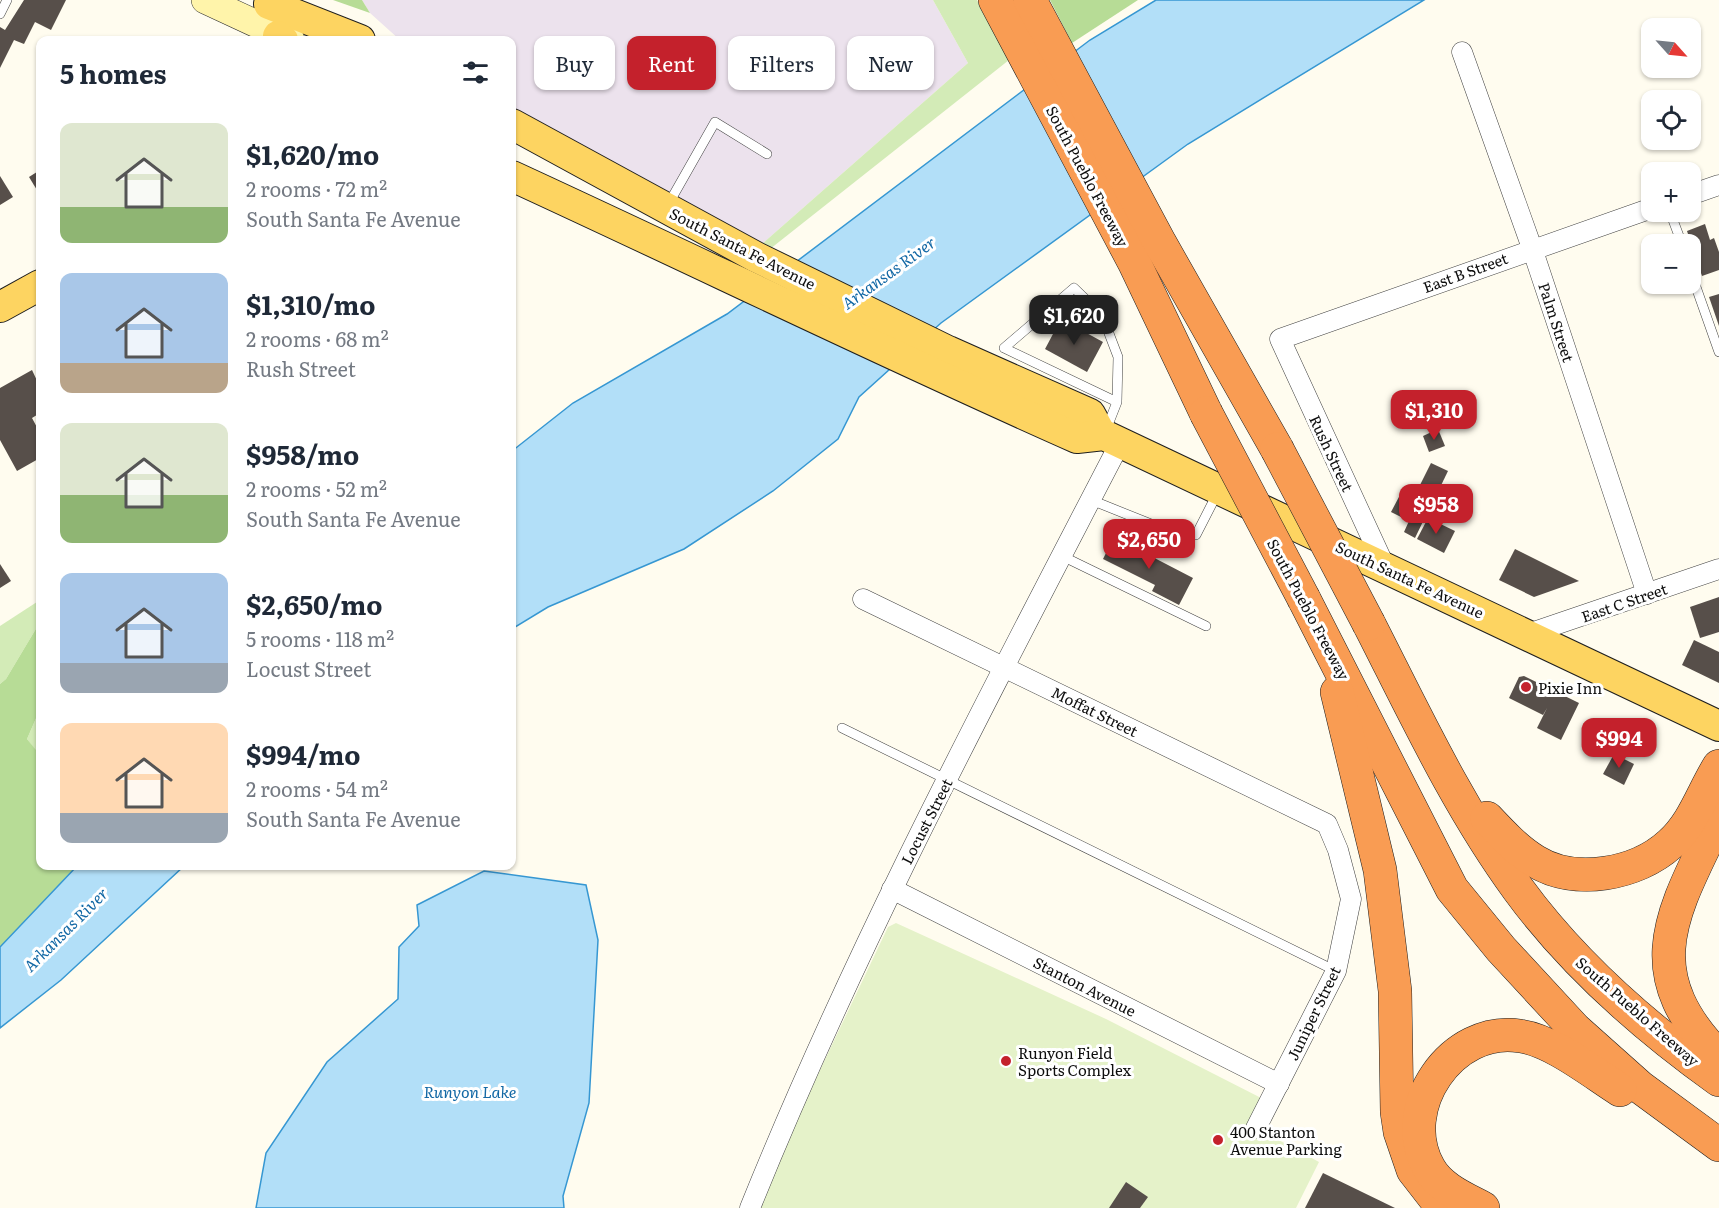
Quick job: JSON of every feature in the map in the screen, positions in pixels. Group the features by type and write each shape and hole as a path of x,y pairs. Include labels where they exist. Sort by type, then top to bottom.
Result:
{"highway":[{"name":"South Pueblo Freeway","path":"995,0 1028,20 1160,243 1277,448 1463,805 1519,890 1579,960 1618,998 1719,1080"},
{"name":"South Pueblo Freeway","path":"1028,20 1134,262 1206,413 1323,635 1452,889 1508,957 1575,1029 1640,1087 1719,1145"},
{"path":"1323,635 1380,870 1395,991 1397,1112 1400,1132 1413,1170 1434,1197 1450,1208"},
{"path":"1391,668 1486,817 1510,843 1537,863 1571,873 1603,874 1635,866 1670,844 1693,815 1719,766"},
{"path":"1719,816 1675,913 1668,955 1671,983 1678,1002 1698,1035 1719,1057"},
{"path":"1483,1208 1440,1182 1429,1168 1418,1138 1423,1100 1444,1064 1484,1039 1504,1034 1522,1036 1541,1042 1719,1150"}],"main road":[{"path":"265,2 350,36"},
{"name":"South Santa Fe Avenue","path":"516,125 756,257 938,362"},
{"name":"South Santa Fe Avenue","path":"516,178 730,276 938,362 1090,414 1108,437 1719,726"},
{"path":"0,307 36,287"}],"street":[{"path":"205,0 278,36"},
{"path":"265,2 301,22 317,36"},
{"name":"Palm Street","path":"1462,52 1532,249 1647,594"},
{"path":"1701,191 1719,185"},
{"name":"East B Street","path":"1280,339 1641,212"},
{"name":"Rush Street","path":"1280,339 1385,567"},
{"name":"Locust Street","path":"750,1208 784,1122 892,889 1090,500 1108,437"},
{"name":"East C Street","path":"1528,634 1719,569"},
{"name":"Moffat Street","path":"863,599 1327,824"},
{"name":"Juniper Street","path":"1256,1128 1336,971 1351,899 1338,850 1327,824"},
{"name":"Stanton Avenue","path":"892,889 1279,1084"}],"lane":[{"path":"0,14 7,0"},
{"path":"666,208 715,122 767,154"},
{"path":"1108,437 1117,402 1118,357 1102,315 1074,288 1004,348 1117,402"},
{"path":"1698,294 1719,352"},
{"path":"1090,500 1171,532 1196,535 1219,489"},
{"path":"1062,556 1206,626"},
{"path":"842,728 1336,971"}],"shaded area":[{"path":"362,0 933,0 968,63 762,244 516,112 516,36 396,36 370,13"}],"green space":[{"path":"333,0 362,0 370,13"},
{"path":"933,0 977,0 1009,60 770,249 762,244 968,63"},
{"path":"1050,0 1138,0 1072,43"},
{"path":"36,603 36,629 6,679 0,684 0,626"},
{"path":"36,629 36,718 27,739 36,750 36,870 73,870 0,947 0,684 6,679"},
{"path":"36,718 36,751 27,739"},
{"name":"Runyon Field Sports Complex","path":"896,923 1106,1019 1269,1102 1257,1128 1319,1162 1296,1208 761,1208 782,1150 888,927"}],"water":[{"name":"Arkansas River","path":"1156,0 1424,0 1188,144 941,323 859,397 838,439 773,491 684,549 548,607 516,627 516,448 573,403 727,314 1090,40"},
{"name":"Arkansas River","path":"73,870 180,870 61,980 0,1028 0,947"},
{"name":"Runyon Lake","path":"484,871 586,885 598,940 589,1103 563,1196 564,1208 256,1208 266,1153 327,1062 398,999 399,947 419,926 417,905"}],"building":[{"path":"24,0 66,0 51,30 35,22 24,44 14,40 0,68 0,27 5,30"},
{"path":"36,173 36,188 29,177"},
{"path":"0,176 13,197 0,205"},
{"path":"1705,224 1710,240 1714,238 1719,252 1719,270 1702,276 1701,234 1688,234 1687,231"},
{"path":"1719,294 1719,326 1709,297"},
{"path":"1061,319 1103,342 1087,372 1045,349"},
{"path":"32,370 36,378 36,416 32,418 36,426 36,460 17,471 0,440 0,388"},
{"path":"1429,412 1433,424 1419,429 1415,418"},
{"path":"1438,429 1445,446 1429,452 1423,436"},
{"path":"1431,463 1448,471 1432,504 1415,495"},
{"path":"1400,495 1418,504 1420,500 1431,505 1415,538 1404,532 1409,521 1391,512"},
{"path":"1428,518 1455,531 1444,553 1417,539"},
{"path":"1114,537 1193,578 1179,605 1152,591 1155,585 1103,559"},
{"path":"1515,549 1579,581 1534,597 1499,580"},
{"path":"0,564 11,581 0,588"},
{"path":"1719,597 1719,632 1700,638 1690,607"},
{"path":"1694,640 1719,652 1719,683 1682,665"},
{"path":"1524,676 1579,703 1561,740 1537,728 1547,708 1543,715 1509,698 1519,677"},
{"path":"1614,754 1634,764 1624,785 1603,774"},
{"path":"1323,1173 1395,1208 1305,1208"},
{"path":"1126,1182 1148,1197 1140,1208 1109,1208"}],"place":[{"name":"Pixie Inn","path":"1526,687"},
{"name":"Runyon Field Sports Complex","path":"1006,1061"},
{"name":"400 Stanton Avenue Parking","path":"1218,1140"}]}
